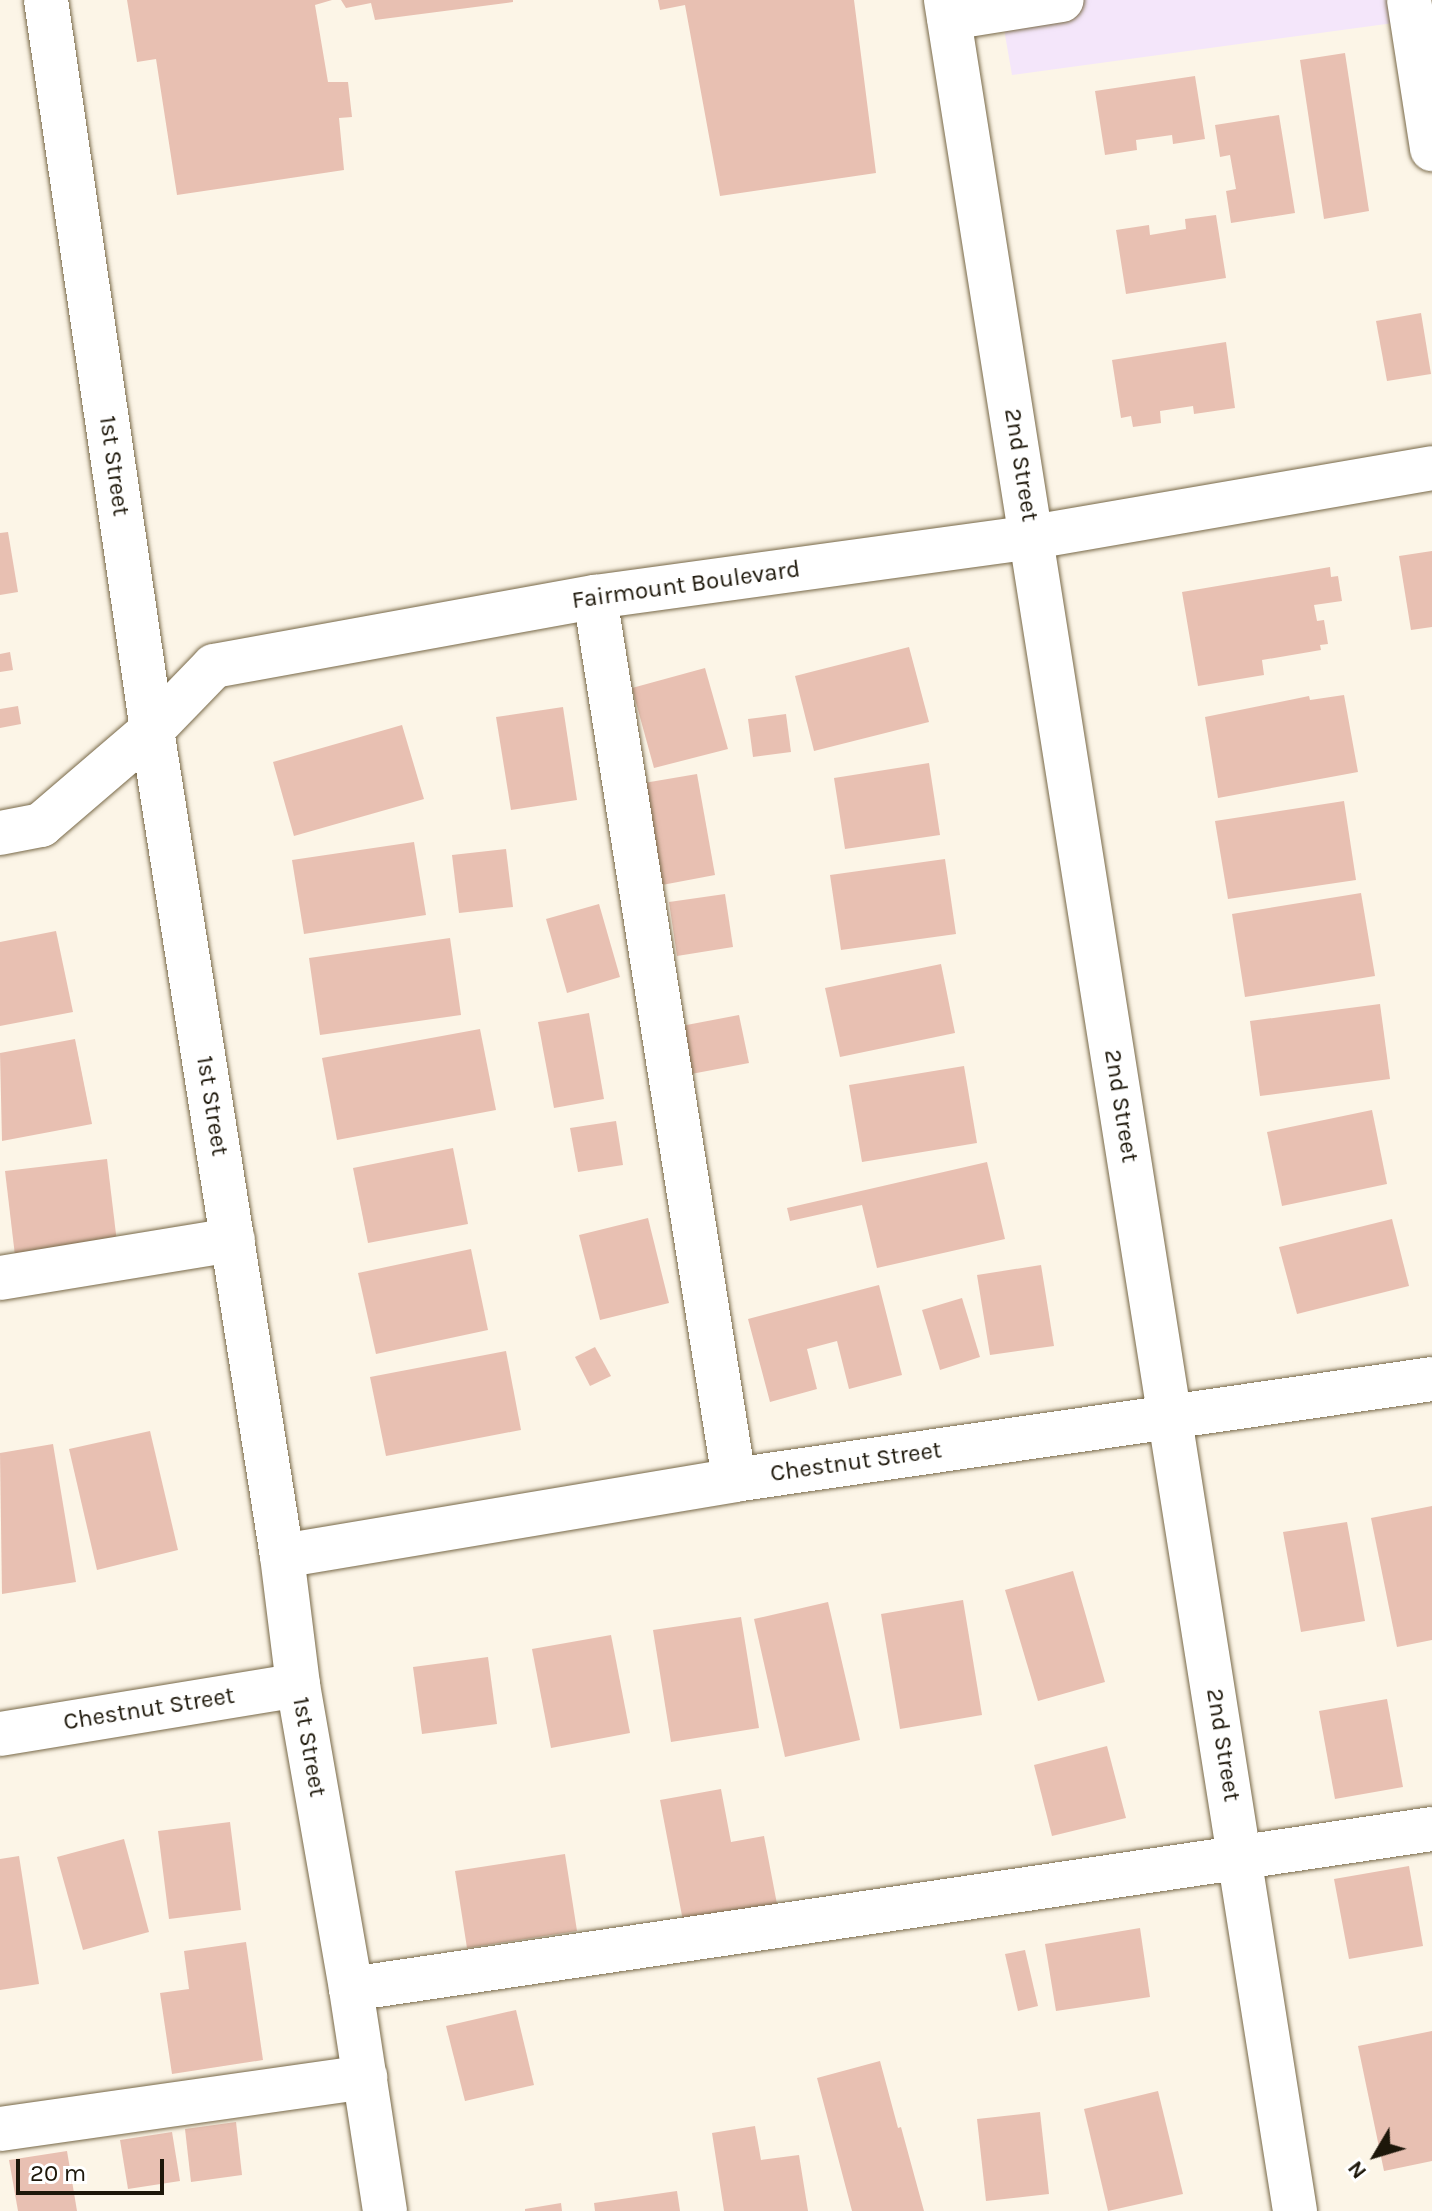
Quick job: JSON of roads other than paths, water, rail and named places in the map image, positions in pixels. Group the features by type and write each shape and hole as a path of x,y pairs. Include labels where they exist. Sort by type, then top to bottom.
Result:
{"street":[{"name":"1st Street","path":"46,0 152,730 282,1556 298,1685 351,1989 385,2211"},
{"path":"948,9 1062,0"},
{"path":"1409,0 1432,149"},
{"name":"2nd Street","path":"948,9 1295,2211"},
{"name":"Fairmount Boulevard","path":"0,833 41,825 152,730 214,666 595,597 1033,537 1432,468"},
{"path":"595,597 734,1480"},
{"path":"0,1278 233,1240"},
{"name":"Chestnut Street","path":"282,1556 734,1480 1432,1379"},
{"name":"Chestnut Street","path":"0,1734 298,1685"},
{"path":"351,1989 1432,1829"},
{"path":"0,2129 365,2077"}]}
